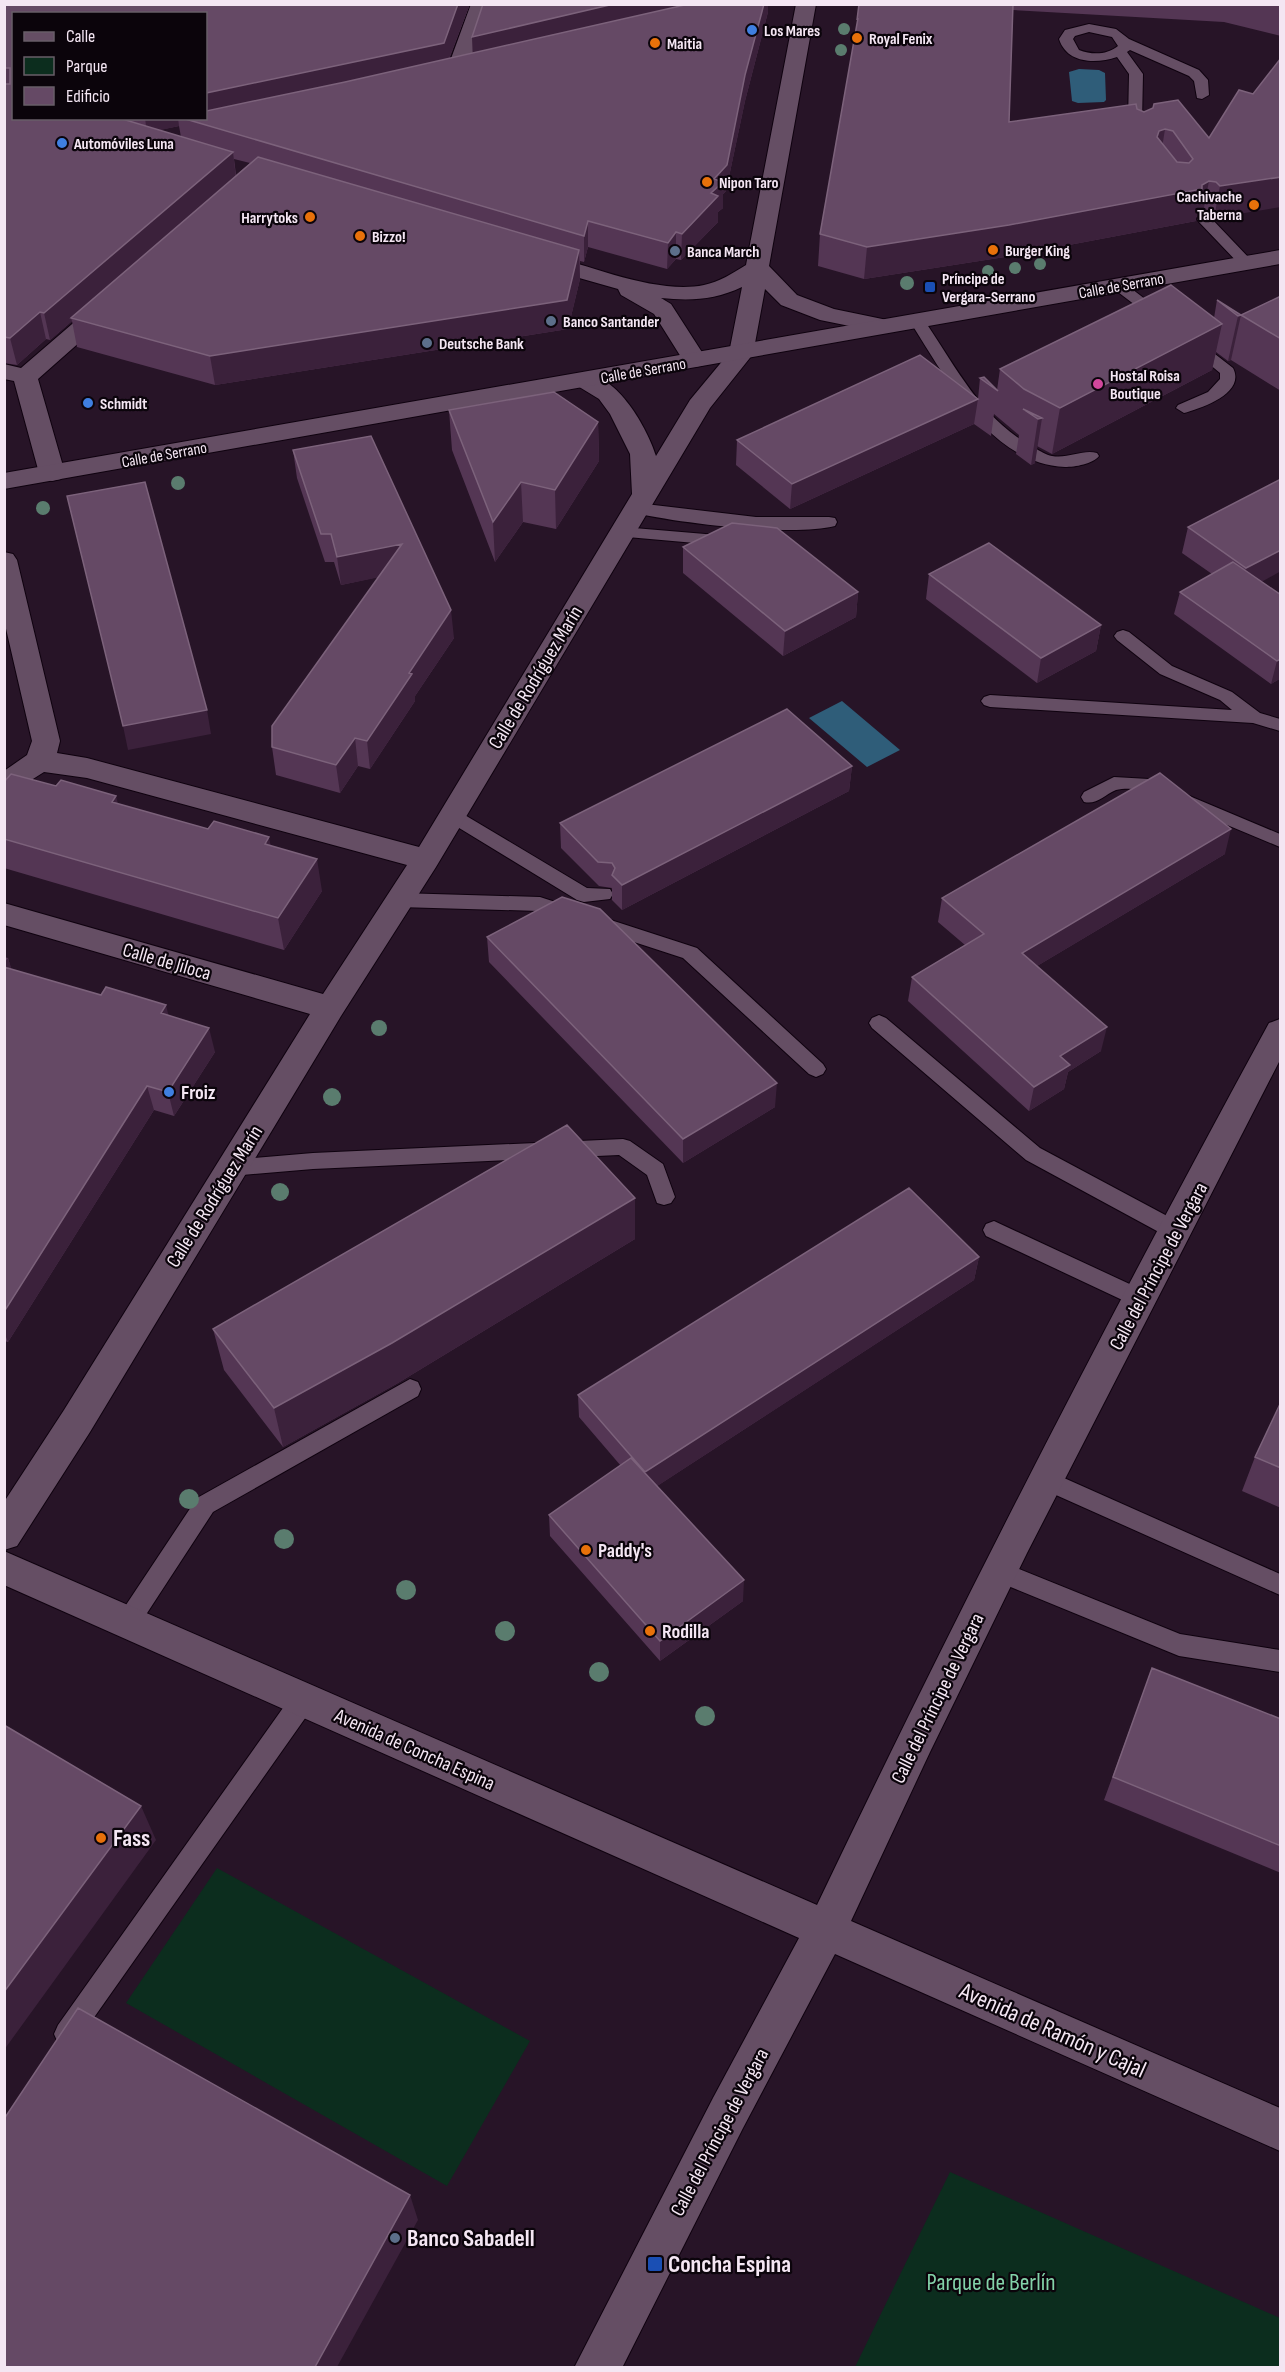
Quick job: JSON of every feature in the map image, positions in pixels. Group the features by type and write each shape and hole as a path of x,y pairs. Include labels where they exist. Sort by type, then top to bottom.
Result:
{"street":[{"path":"456,75 481,4"},
{"path":"741,354 806,4"},
{"path":"434,80 480,70"},
{"path":"520,253 612,280 673,292 701,293 730,285 758,268"},
{"name":"Calle de Serrano","path":"4,482 695,360 741,354 917,320 1281,257"},
{"path":"758,268 789,300 828,315 884,326"},
{"path":"612,280 663,309 695,360"},
{"path":"52,473 15,374 125,290"},
{"name":"Calle de Rodríguez Marín","path":"4,1534 77,1421 330,1008 426,860 699,405 741,354"},
{"path":"585,380 608,394 622,413 643,454 635,511"},
{"path":"4,560 46,741 46,752 37,763 4,784"},
{"path":"37,763 50,762 87,768 426,860"},
{"name":"Calle de Jiloca","path":"4,914 330,1008"},
{"name":"Calle del Príncipe de Vergara","path":"597,2367 826,1930 916,1739 999,1572 1281,1031"},
{"name":"Avenida de Concha Espina","path":"4,1567 826,1930"},
{"name":"Avenida de Ramón y Cajal","path":"826,1930 1281,2130"}],"lane":[{"path":"1139,137 1135,122 1136,74 1123,47 1120,36 1098,22 1089,28 1070,33 1066,39 1066,45 1071,50 1090,58 1102,58 1123,47 1194,73 1201,80 1202,95"},
{"path":"1204,219 1246,263"},
{"path":"1119,286 1228,370 1230,379 1224,390 1184,408"},
{"path":"917,320 970,403 1015,444 1047,461 1073,462 1091,456"},
{"path":"635,511 730,522 787,525 829,522"},
{"path":"635,511 749,543"},
{"path":"1123,636 1166,670 1226,696 1254,717"},
{"path":"990,701 1254,717 1281,725"},
{"path":"1090,797 1114,783 1143,783 1281,841"},
{"path":"453,815 584,895 603,894"},
{"path":"399,900 540,904 690,953 816,1069"},
{"path":"879,1023 1033,1154 1176,1231"},
{"path":"231,1168 313,1161 622,1147 656,1170 664,1197"},
{"path":"994,1230 1141,1299"},
{"path":"128,1622 205,1505 410,1389"},
{"path":"1046,1480 1281,1585"},
{"path":"999,1572 1179,1645 1281,1660"},
{"path":"52,2055 304,1699"}],"green space":[{"path":"217,1868 530,2041 447,2186 126,2003"},
{"name":"Parque de Berlín","path":"950,2172 1280,2318 1280,2367 855,2367"}],"water":[{"path":"1079,69 1099,70 1105,73 1106,100 1104,102 1078,103 1072,101 1069,72"},
{"path":"842,701 900,750 867,767 809,718"}],"building":[{"path":"4,4 458,4 444,43 207,93 207,12 12,12 12,120 126,120 233,152 44,313 40,312 10,338 4,337 4,84 10,84 10,68 4,68"},
{"path":"483,4 614,4 472,37"},
{"path":"689,4 764,4 745,75 727,165 714,179 723,182 711,193 718,196 682,234 676,232 668,243 588,221 584,236 189,120 207,120 207,111"},
{"path":"859,4 1013,4 1009,122 1136,104 1137,109 1144,112 1153,108 1154,104 1178,100 1209,138 1239,90 1253,94 1281,58 1281,177 1220,186 1216,182 1209,181 1202,185 1202,189 1009,225 867,247 820,234 858,18 857,20","holes":["1165,129 1173,131 1193,159 1189,163 1177,162 1157,137 1159,131"]},
{"path":"258,157 579,250 567,300 210,356 71,318"},
{"path":"1171,285 1222,324 1060,408 1024,389 1000,369"},
{"path":"1281,296 1281,339 1241,315"},
{"path":"1217,300 1241,315 1238,316"},
{"path":"920,355 978,399 792,484 737,440"},
{"path":"984,377 998,391 980,378"},
{"path":"554,392 598,422 555,490 521,482 493,522 449,410"},
{"path":"1023,409 1042,418 1038,419"},
{"path":"371,436 451,610 367,741 355,738 336,765 272,747 272,726 402,544 337,557 331,534 321,534 293,450"},
{"path":"1281,479 1281,550 1246,568 1188,527"},
{"path":"145,482 207,710 123,726 67,496"},
{"path":"732,523 777,528 858,592 785,631 683,547"},
{"path":"989,543 1101,625 1041,658 929,574"},
{"path":"1233,562 1281,595 1281,659 1277,661 1180,592"},
{"path":"787,709 852,766 622,885 612,875 615,868 612,863 598,862 560,823"},
{"path":"1160,773 1231,829 1022,953 1107,1027 1060,1056 1070,1065 1034,1087 912,977 984,934 942,898"},
{"path":"11,774 56,786 61,780 116,796 112,802 208,829 214,821 269,837 265,844 317,859 278,918 4,839 4,782"},
{"path":"562,897 600,909 777,1083 683,1139 487,937"},
{"path":"4,967 101,995 106,987 166,1005 161,1013 209,1028 168,1092 147,1086 4,1312"},
{"path":"567,1125 635,1198 392,1343 274,1408 213,1329"},
{"path":"909,1188 979,1257 645,1472 578,1395"},
{"path":"1281,1402 1281,1468 1255,1457"},
{"path":"631,1458 744,1580 660,1641 549,1515"},
{"path":"1152,1668 1281,1719 1281,1846 1113,1777"},
{"path":"4,1725 141,1806 4,1992"},
{"path":"78,2008 410,2195 315,2367 4,2367 4,2119"}],"place":[{"name":"Los Mares","path":"752,30"},
{"name":"Royal Fenix","path":"857,38"},
{"name":"Maitia","path":"655,43"},
{"name":"Automóviles Luna","path":"62,143"},
{"name":"Nipon Taro","path":"707,182"},
{"name":"Cachivache Taberna","path":"1254,205"},
{"name":"Harrytoks","path":"310,217"},
{"name":"Bizzo!","path":"360,236"},
{"name":"Burger King","path":"993,250"},
{"name":"Banca March","path":"675,251"},
{"name":"Príncipe de Vergara-Serrano","path":"930,287"},
{"name":"Banco Santander","path":"551,321"},
{"name":"Deutsche Bank","path":"427,343"},
{"name":"Hostal Roisa Boutique","path":"1098,384"},
{"name":"Schmidt","path":"88,403"},
{"name":"Froiz","path":"169,1092"},
{"name":"Paddy's","path":"586,1550"},
{"name":"Rodilla","path":"650,1631"},
{"name":"Fass","path":"101,1838"},
{"name":"Banco Sabadell","path":"395,2238"},
{"name":"Concha Espina","path":"655,2264"}]}
